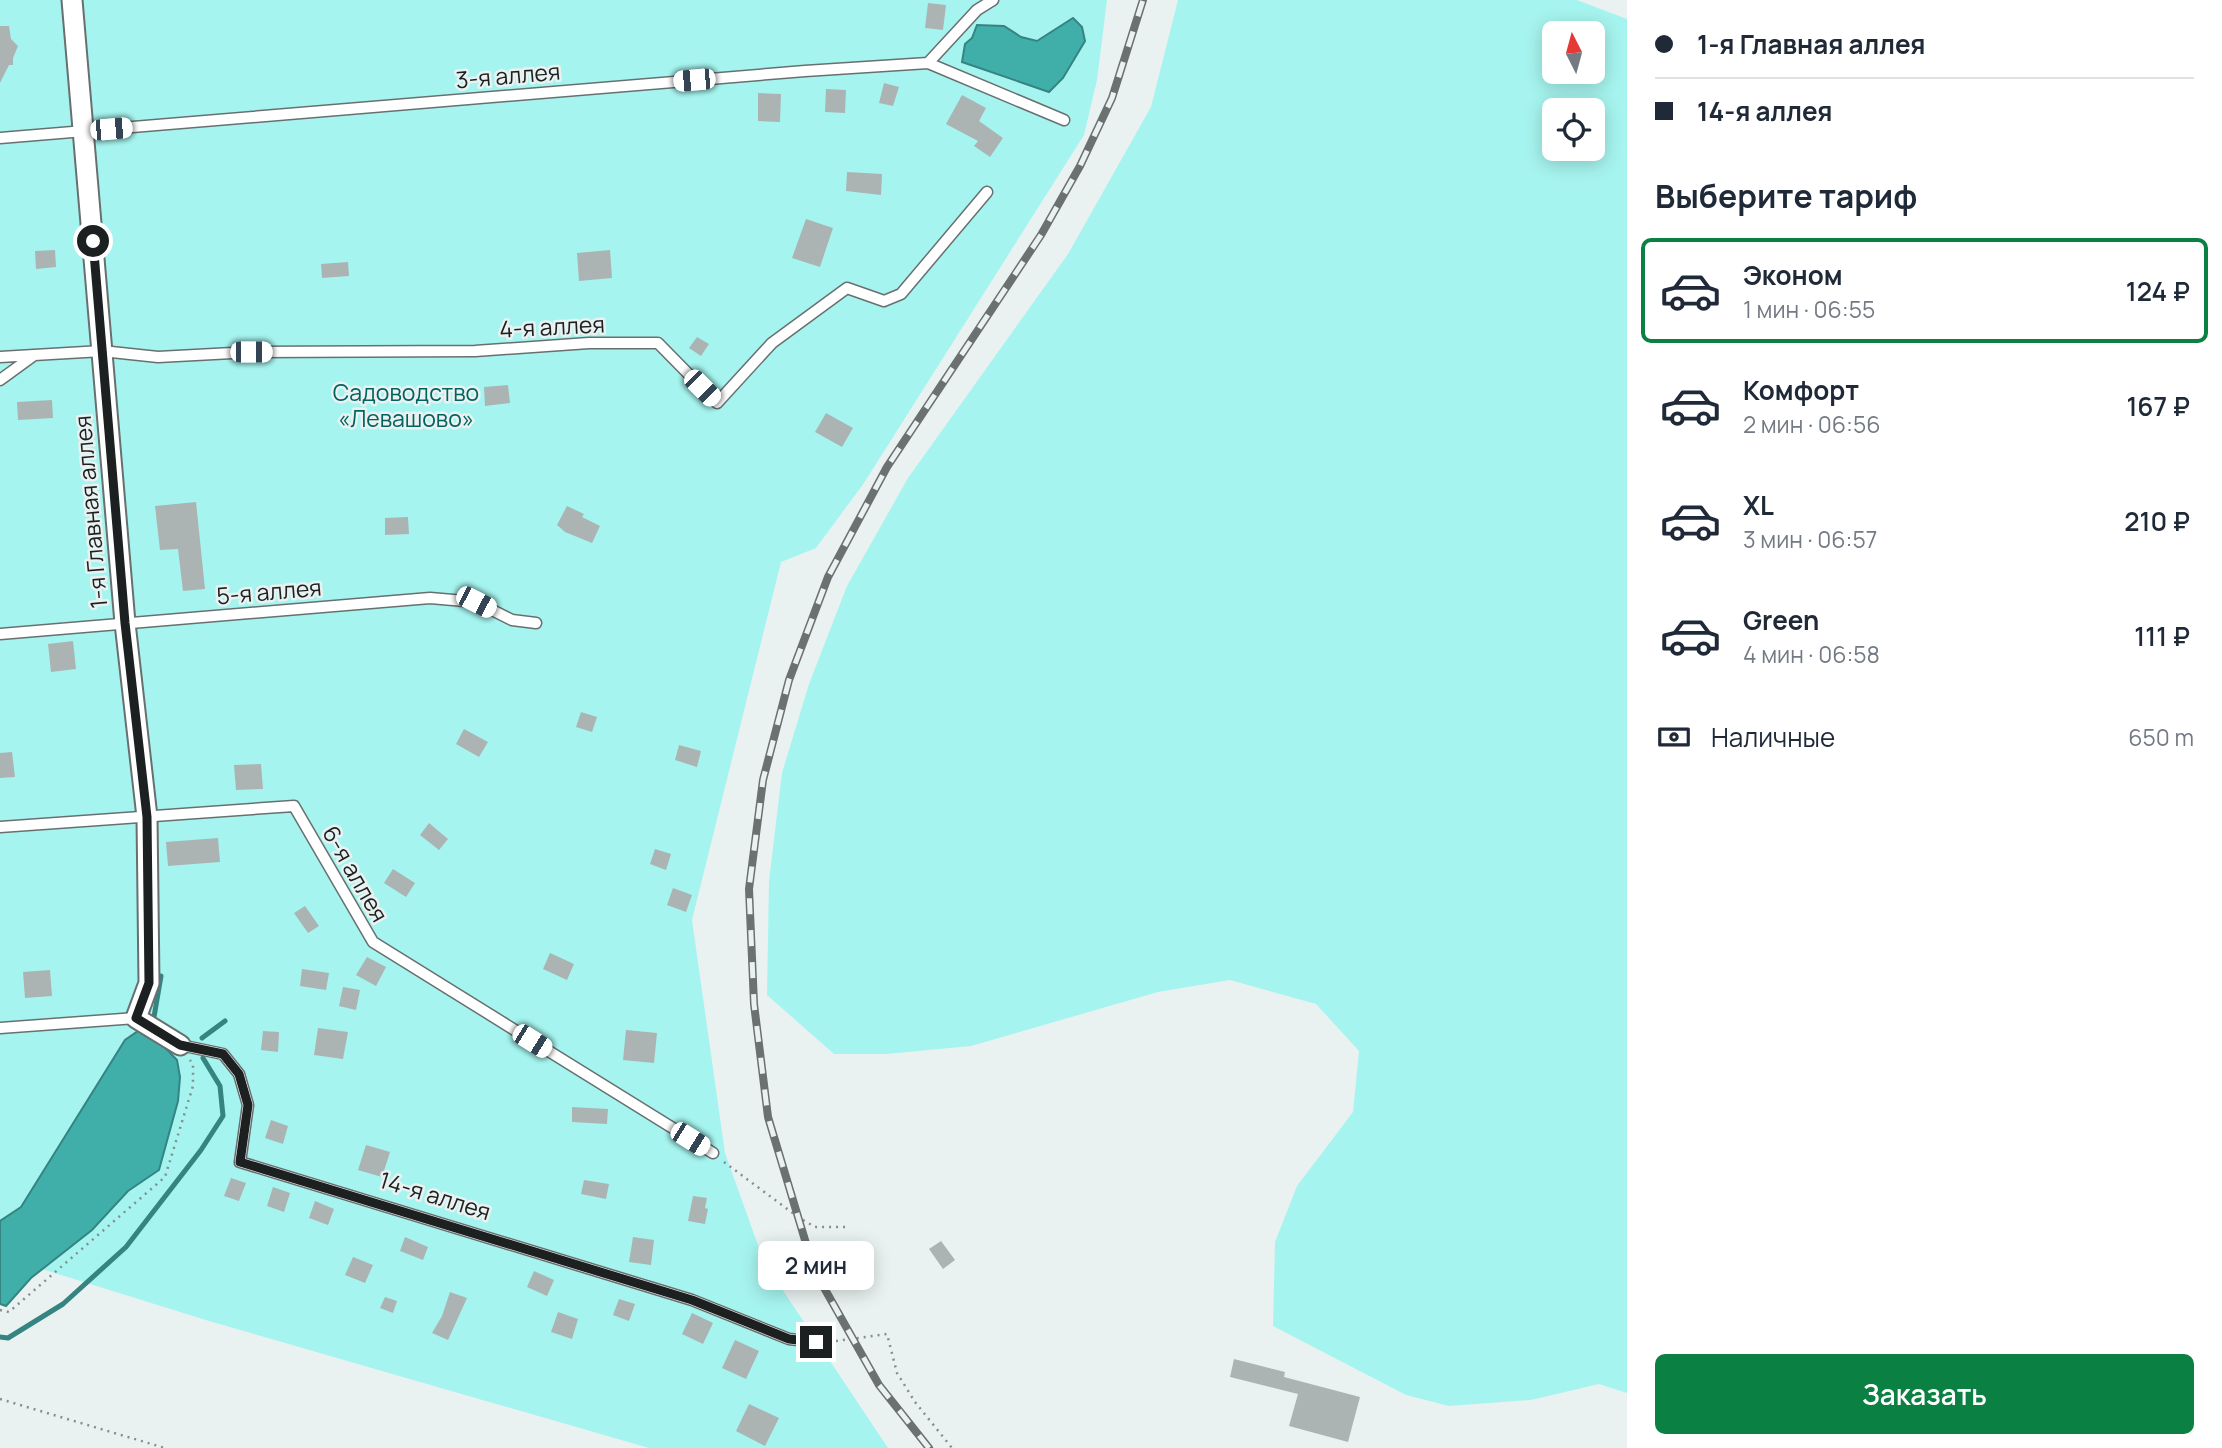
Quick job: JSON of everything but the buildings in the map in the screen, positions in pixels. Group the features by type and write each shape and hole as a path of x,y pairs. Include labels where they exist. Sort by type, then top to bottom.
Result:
{"street":[{"name":"1-я Главная аллея","path":"72,0 125,623 147,817 149,983 136,1018"},
{"name":"14-я аллея","path":"136,1018 180,1045"}],"lane":[{"path":"993,0 977,10 928,63 1064,120"},
{"name":"3-я аллея","path":"0,138 928,63"},
{"name":"4-я аллея","path":"0,357 102,351 158,357 251,352 475,352 589,343 658,343 718,403 772,343 847,288 884,300 901,294 987,192"},
{"path":"0,380 33,356"},
{"name":"5-я аллея","path":"0,634 430,598 476,602 512,620 536,623"},
{"name":"6-я аллея","path":"0,827 294,806 373,943 713,1153"},
{"path":"0,1028 136,1018"},
{"name":"14-я аллея","path":"180,1045 223,1054 239,1074 248,1105 240,1162 692,1300 789,1339 816,1342"}],"path":[{"path":"0,1310 9,1312 165,1177 193,1086 193,1065 180,1045"},
{"path":"713,1153 797,1217 815,1227 848,1227"},
{"path":"816,1342 887,1334 897,1373 915,1402 952,1448"},
{"path":"0,1399 165,1448"}],"green space":[{"name":"Садоводство «Левашово»","path":"0,0 1107,0 1097,80 1084,135 864,483 816,548 781,562 692,920 725,1153 764,1262 888,1448 649,1448 209,1321 0,1256"},
{"path":"1178,0 1577,0 1627,19 1627,1393 1599,1384 1531,1400 1449,1406 1406,1395 1273,1326 1275,1242 1297,1186 1353,1112 1359,1051 1316,1004 1230,980 1158,992 971,1046 886,1054 834,1054 767,995 769,881 782,773 809,684 847,586 908,478 1068,254 1151,107"}],"shaded area":[{"path":"1073,18 1082,27 1085,41 1063,78 1049,92 962,62 965,44 972,38 977,25 1004,26 1021,37 1037,41"},
{"path":"148,1030 177,1060 180,1077 178,1101 159,1170 128,1191 92,1230 31,1278 6,1306 0,1304 0,1221 21,1207 125,1040 138,1031"}],"waterway":[{"path":"154,1017 161,976"},
{"path":"202,1038 225,1021"},
{"path":"0,1337 8,1338 63,1304 126,1247 201,1150 223,1116 220,1086 203,1058"}],"railway":[{"path":"929,1448 879,1385 814,1270 768,1117 754,1004 749,889 763,780 789,680 828,577 887,467 1041,235 1080,166 1112,98 1143,0"}],"route":[{"path":"93,241 125,623 147,817 149,983 136,1018 180,1045 223,1054 239,1074 248,1105 240,1162 692,1300 789,1339 816,1342"}]}
